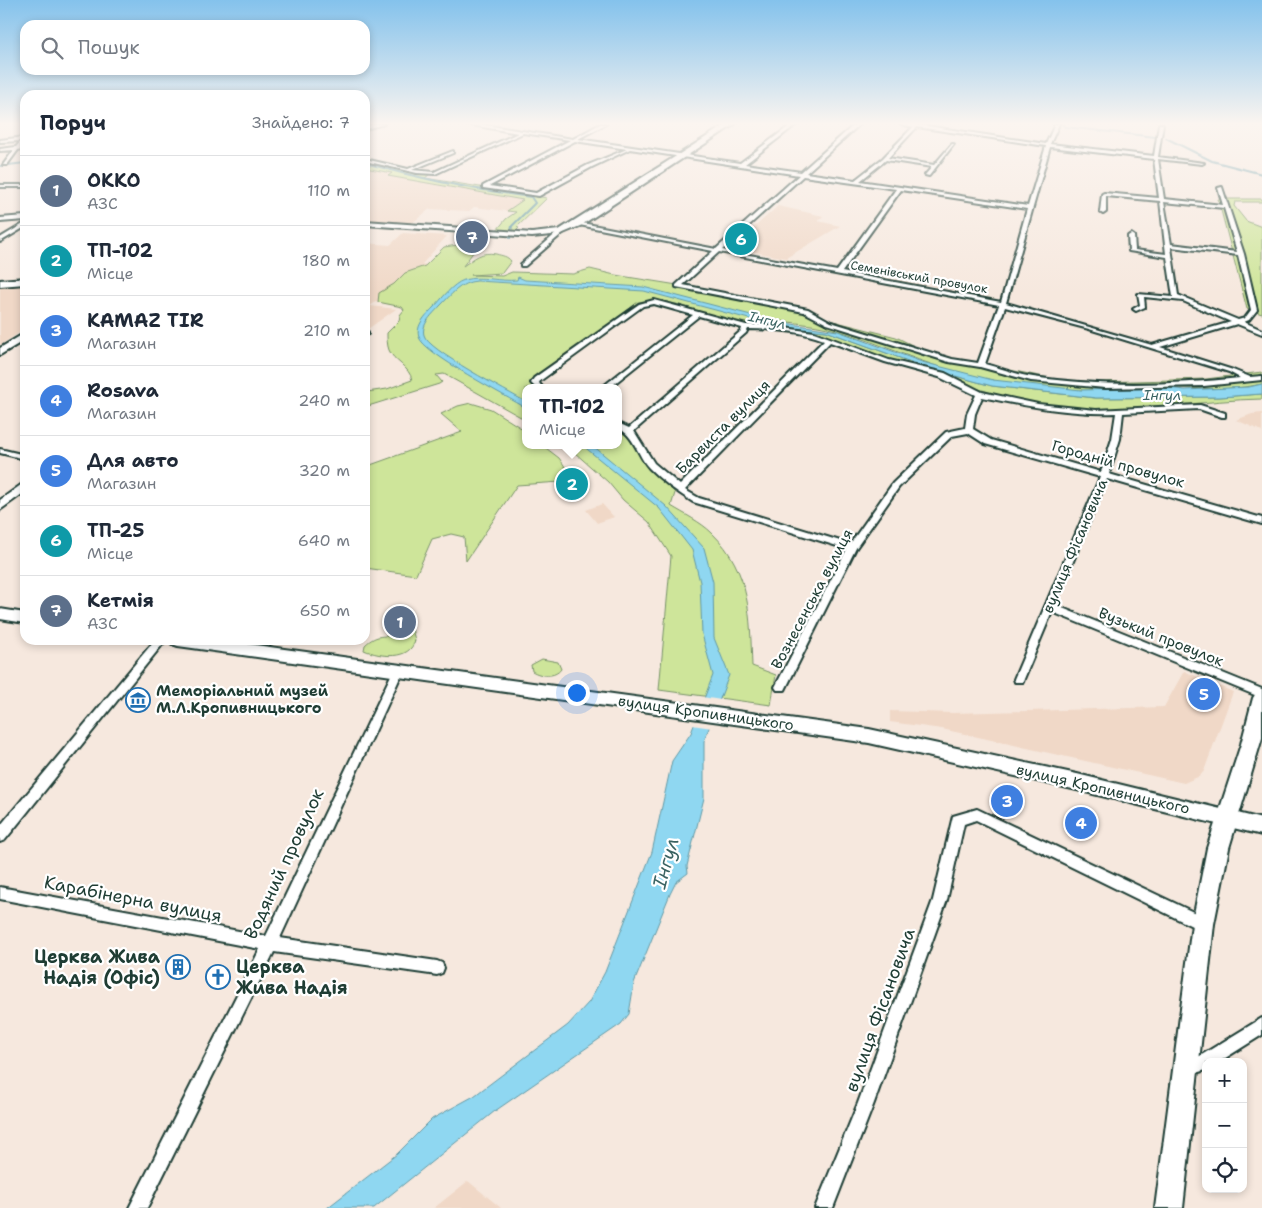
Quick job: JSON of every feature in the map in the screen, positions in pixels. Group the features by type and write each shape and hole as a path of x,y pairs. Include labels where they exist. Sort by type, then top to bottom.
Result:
{"main road":[{"path":"1169,1208 1184,1069 1203,924 1218,848 1250,744 1262,696"}],"street":[{"path":"498,180 485,187 537,195 564,180"},
{"path":"523,264 561,232 577,224 645,180"},
{"path":"794,180 678,286 806,310 829,323 951,361 981,365 1031,379 1105,386 1204,384 1262,378"},
{"path":"845,180 1030,208"},
{"path":"981,365 1003,304 1038,180"},
{"path":"1159,180 1176,296 1234,322 1262,332"},
{"path":"0,186 20,186"},
{"path":"1152,348 1247,319 1254,310 1241,254 1220,188"},
{"path":"838,274 899,189"},
{"path":"1103,212 1104,194 1226,207"},
{"path":"0,204 7,204"},
{"path":"0,220 20,218"},
{"path":"370,224 525,235 561,232"},
{"name":"Семенівський провулок","path":"577,224 1003,304 1231,371 1249,380"},
{"path":"0,240 20,228"},
{"path":"1131,236 1132,251 1170,256"},
{"path":"1168,245 1241,254"},
{"path":"0,283 20,281"},
{"path":"1136,308 1143,306 1140,295 1182,300"},
{"path":"536,384 537,380 641,305 654,302 746,327 792,330 829,339 887,360 942,375 980,394 1070,410 1096,412 1200,407 1222,416"},
{"path":"609,384 698,314"},
{"path":"630,431 744,332 746,327"},
{"path":"0,352 20,339"},
{"name":"Барвиста вулиця","path":"829,339 680,490 696,500 852,548"},
{"path":"969,430 971,414 980,394"},
{"name":"вулиця Фісановича","path":"1019,679 1105,474 1116,439 1120,410"},
{"path":"622,427 630,431 651,465 680,490"},
{"name":"Городній провулок","path":"969,430 988,442 1105,474 1262,521"},
{"name":"Вознесенська вулиця","path":"781,687 852,548 896,485 950,434 969,430"},
{"path":"0,452 20,456"},
{"path":"0,506 20,490"},
{"name":"Вузький провулок","path":"1049,607 1262,696"},
{"path":"0,614 20,617"},
{"path":"0,836 157,645"},
{"name":"вулиця Кропивницького","path":"215,645 869,736 1077,782 1262,827"},
{"name":"Водяний провулок","path":"138,1208 270,944 398,670"},
{"name":"вулиця Фісановича","path":"824,1208 866,1103 940,900 958,820 977,814 1203,924"},
{"name":"Карабінерна вулиця","path":"0,893 270,944 437,968"},
{"path":"1184,1069 1203,1063 1262,1026"}],"shaded area":[{"path":"370,180 414,180 524,200 507,211 474,207 469,211 430,209 412,223 370,220"},
{"path":"778,206 823,216 818,221 840,226 786,258 731,248"},
{"path":"403,233 447,236 422,264 434,266 417,273 370,306 370,243 390,245"},
{"path":"20,285 20,332 0,345 0,287"},
{"path":"370,306 396,309 370,327"},
{"path":"1262,413 1262,431 1236,420 1252,414"},
{"path":"602,504 614,517 597,523 586,510"},
{"path":"1184,671 1233,692 1204,771 1200,776 1184,783 942,729 890,722 890,711 953,713 1164,707"},
{"path":"468,1181 501,1208 434,1208"}],"green space":[{"path":"413,180 439,180 547,198 517,227 519,228 515,232 497,230 506,219 516,212 507,211 523,200"},
{"path":"1218,199 1262,199 1262,202 1235,202 1234,206 1246,221 1262,227 1262,314 1247,309"},
{"path":"465,244 474,246 474,251 463,266 486,253 503,256 511,261 502,273 471,275 502,276 512,272 573,274 590,269 615,275 746,296 806,308 829,320 896,337 928,353 1058,380 1099,382 1206,379 1262,372 1262,384 1227,388 1157,388 1103,391 1025,385 996,381 952,371 836,330 758,317 761,322 745,323 730,321 685,306 654,301 638,302 569,355 531,379 534,384 522,384 522,418 444,374 436,375 442,382 439,384 370,405 370,392 387,389 412,380 408,371 391,354 387,344 387,333 399,321 400,315 404,310 402,307 378,302 379,293 394,284 405,273 425,266 444,247"},
{"path":"794,327 826,331 930,369 992,386 1095,398 1220,397 1262,394 1262,399 1113,411 1053,408 997,395 875,358 852,350 855,346 847,343 791,331"},
{"path":"471,403 491,409 522,428 522,449 547,449 559,458 575,481 517,485 466,561 464,537 451,534 432,539 416,575 370,569 370,465 462,432 441,414 458,406"},
{"path":"622,433 628,437 645,462 675,493 671,506 708,529 725,548 734,563 746,595 749,612 752,666 776,675 771,705 659,690 671,556 649,522 623,500 608,482 571,449 622,449"},
{"path":"407,628 412,629 415,640 412,647 401,654 394,656 364,650 365,645 370,645 370,641 378,637 402,638"},
{"path":"542,659 558,662 561,669 551,675 532,671 531,665"}],"water":[{"name":"Інгул","path":"518,277 525,280 643,287 778,322 838,331 922,362 993,380 1081,390 1169,388 1185,390 1249,387 1262,384 1262,394 1220,397 1096,398 992,386 930,369 826,331 779,327 644,291 477,281 461,286 431,316 424,327 424,335 429,342 453,360 522,400 522,406 450,364 424,344 418,333 424,317 447,292 460,282 477,278 517,280"},
{"name":"Інгул","path":"587,449 597,449 666,506 704,548 713,582 714,638 729,675 704,741 704,798 687,866 688,873 676,882 670,894 634,983 629,1014 621,1024 495,1111 374,1208 327,1208 397,1154 432,1119 474,1096 568,1025 589,1002 605,972 652,852 672,761 691,733 713,675 702,634 700,582 692,550 659,508"}],"pier":[{"path":"702,697 721,700 712,728 692,725"}],"waterway":[{"path":"435,180 531,197 535,203 512,226 510,238"}],"place":[{"name":"Кетмія","path":"472,237"},
{"name":"ТП-25","path":"741,239"},
{"name":"ТП-102","path":"572,484"},
{"name":"ОККО","path":"400,622"},
{"name":"Для авто","path":"1204,694"},
{"name":"Меморіальний музей М.Л.Кропивницького","path":"138,700"},
{"name":"KAMAZ TIR","path":"1007,801"},
{"name":"Rosava","path":"1081,823"},
{"name":"Церква Жива Надія (Офіс)","path":"178,967"},
{"name":"Церква Жива Надія","path":"218,977"}]}
